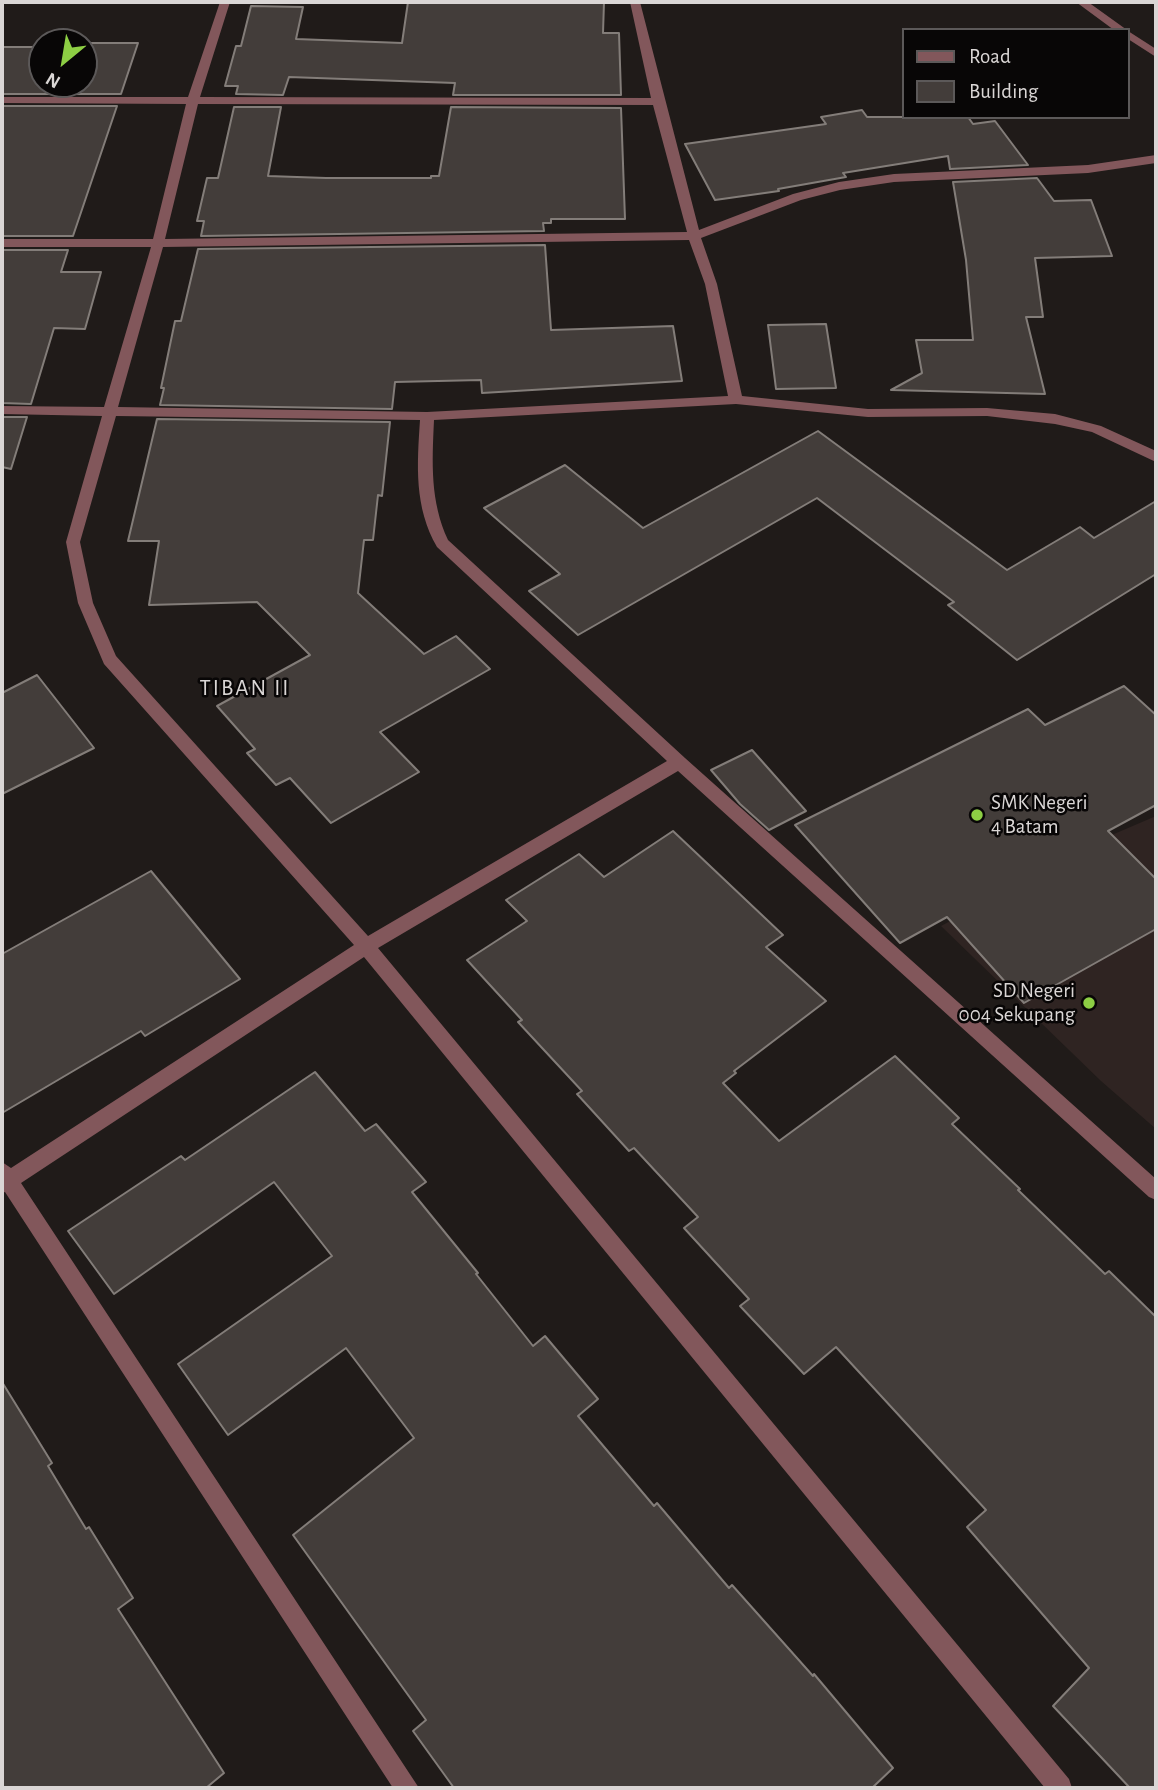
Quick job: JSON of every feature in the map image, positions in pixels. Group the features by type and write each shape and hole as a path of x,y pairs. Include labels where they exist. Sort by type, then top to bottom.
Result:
{"street":[{"path":"225,2 193,101 158,243 73,542 76,569 91,624 110,660 366,946 1060,1788"},
{"path":"635,2 658,102 694,236 711,284 736,400"},
{"path":"1089,4 1119,28"},
{"path":"1130,35 1156,54"},
{"path":"2,100 658,102"},
{"path":"2,243 694,236 797,197 839,186 894,178 1088,169 1156,159"},
{"path":"2,410 427,416 736,400 868,414 987,412 1055,419 1096,429 1156,457"},
{"path":"427,416 424,493 430,520 442,543 679,762 1156,1191"},
{"path":"407,1788 4,1178 366,946 679,762"}],"shaded area":[{"name":"SD Negeri 004 Sekupang","path":"1156,816 1156,1129 1101,1081 941,926 1114,834"}],"building":[{"path":"408,2 604,2 603,33 619,33 621,95 453,95 455,83 289,77 283,95 236,94 238,86 225,86 236,46 241,46 251,6 303,7 296,39 402,43"},
{"path":"98,43 138,43 121,94 98,94"},
{"path":"2,47 28,47 28,94 2,94"},
{"path":"2,106 117,106 73,236 2,236"},
{"path":"234,107 281,107 268,176 326,178 439,176 451,107 621,108 625,219 551,219 551,223 543,223 544,231 201,236 204,221 197,221 207,178 218,178"},
{"path":"862,110 867,117 969,119 973,124 995,121 1028,165 950,169 948,156 843,173 846,177 778,189 779,191 715,200 685,144 826,124 821,117"},
{"path":"1037,178 1054,201 1091,200 1112,256 1035,258 1043,317 1026,317 1045,394 891,390 922,373 916,340 973,340 966,260 953,182"},
{"path":"545,245 551,330 673,326 682,381 482,393 481,380 395,382 392,409 160,405 175,321 181,321 198,249"},
{"path":"2,250 68,250 61,272 101,272 85,329 54,328 31,404 2,403"},
{"path":"826,324 836,388 776,389 768,325"},
{"path":"2,417 27,417 11,469 2,467"},
{"path":"157,419 390,422 382,496 378,495 373,540 364,540 358,593 424,654 456,636 490,669 380,732 419,772 331,823 290,778 276,785 247,753 255,749 217,706 310,655 257,602 149,605 159,541 128,541"},
{"path":"818,431 1007,570 1080,527 1094,538 1156,501 1156,574 1017,660 948,605 954,602 817,498 578,635 529,591 560,574 484,508 565,465 643,528"},
{"path":"37,675 94,748 2,794 2,693"},
{"name":"SMK Negeri 4 Batam","path":"1124,686 1156,715 1156,805 1108,831 1156,879 1156,929 1024,1003 947,917 900,943 795,825 1028,709 1045,725"},
{"path":"752,750 806,811 769,830 740,804 711,770"},
{"path":"673,831 783,935 766,947 826,1001 734,1071 736,1073 723,1083 779,1141 895,1056 959,1118 952,1124 1020,1189 1018,1190 1105,1274 1109,1271 1156,1317 1156,1788 1130,1788 1053,1706 1089,1668 967,1527 986,1510 836,1347 804,1374 740,1306 749,1299 684,1228 698,1217 634,1148 629,1151 577,1094 582,1091 518,1022 522,1020 467,960 527,921 506,900 579,854 604,877"},
{"path":"151,871 240,979 145,1036 141,1031 2,1113 2,954"},
{"path":"315,1072 365,1131 376,1124 426,1182 412,1192 533,1346 545,1336 598,1399 578,1416 654,1506 657,1503 729,1588 732,1585 813,1676 814,1674 893,1768 872,1788 454,1788 413,1731 426,1720 293,1535 414,1438 346,1348 228,1435 178,1364 332,1256 274,1182 114,1294 68,1231 181,1156 185,1160"},
{"path":"2,1382 52,1463 48,1466 86,1529 89,1527 133,1598 118,1609 224,1773 206,1788 2,1788"}],"place":[{"name":"SMK Negeri 4 Batam","path":"977,815"},
{"name":"SD Negeri 004 Sekupang","path":"1089,1003"}],"district":[{"name":"TIBAN II","path":"245,688"}]}
